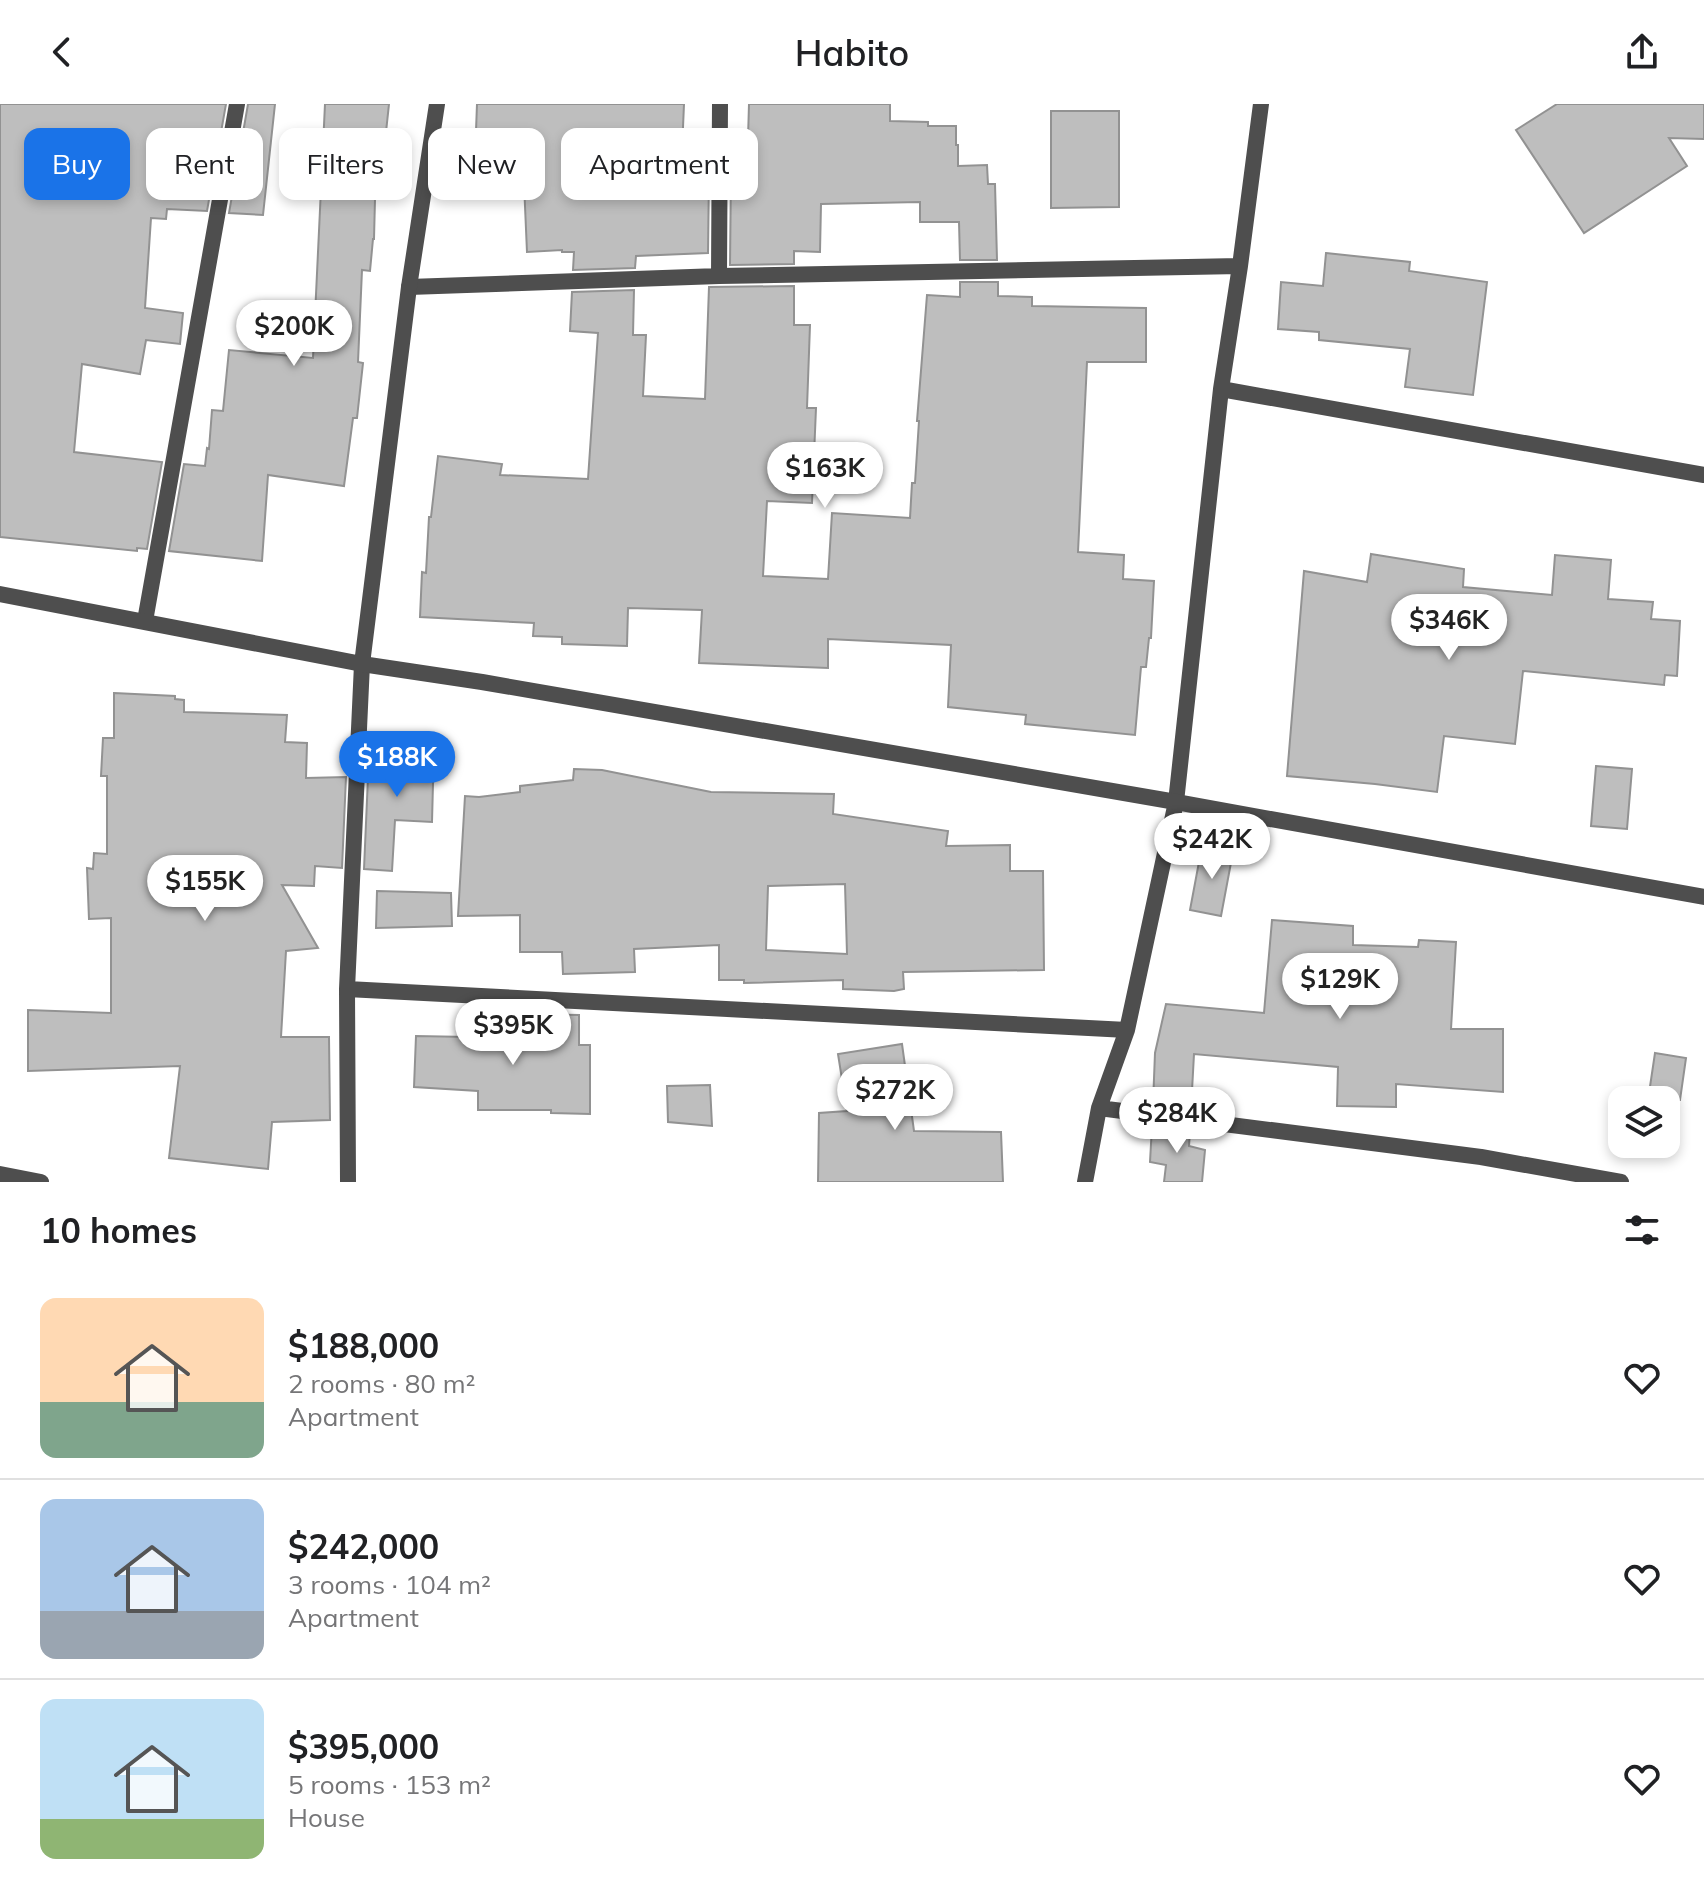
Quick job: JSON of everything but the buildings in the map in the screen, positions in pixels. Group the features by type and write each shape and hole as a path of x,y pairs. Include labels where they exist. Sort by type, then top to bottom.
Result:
{"street":[{"path":"145,621 237,104"},
{"path":"348,1182 347,989 362,664 409,287 437,104"},
{"path":"719,276 720,104"},
{"path":"1085,1182 1099,1108 1127,1030 1176,802 1221,389 1261,104"},
{"path":"409,287 719,276 1240,266"},
{"path":"1221,389 1704,475"},
{"path":"0,594 362,664 1176,802 1704,897"},
{"path":"347,989 1127,1030"},
{"path":"1099,1108 1481,1157 1621,1182"},
{"path":"0,1174 41,1182"}]}
